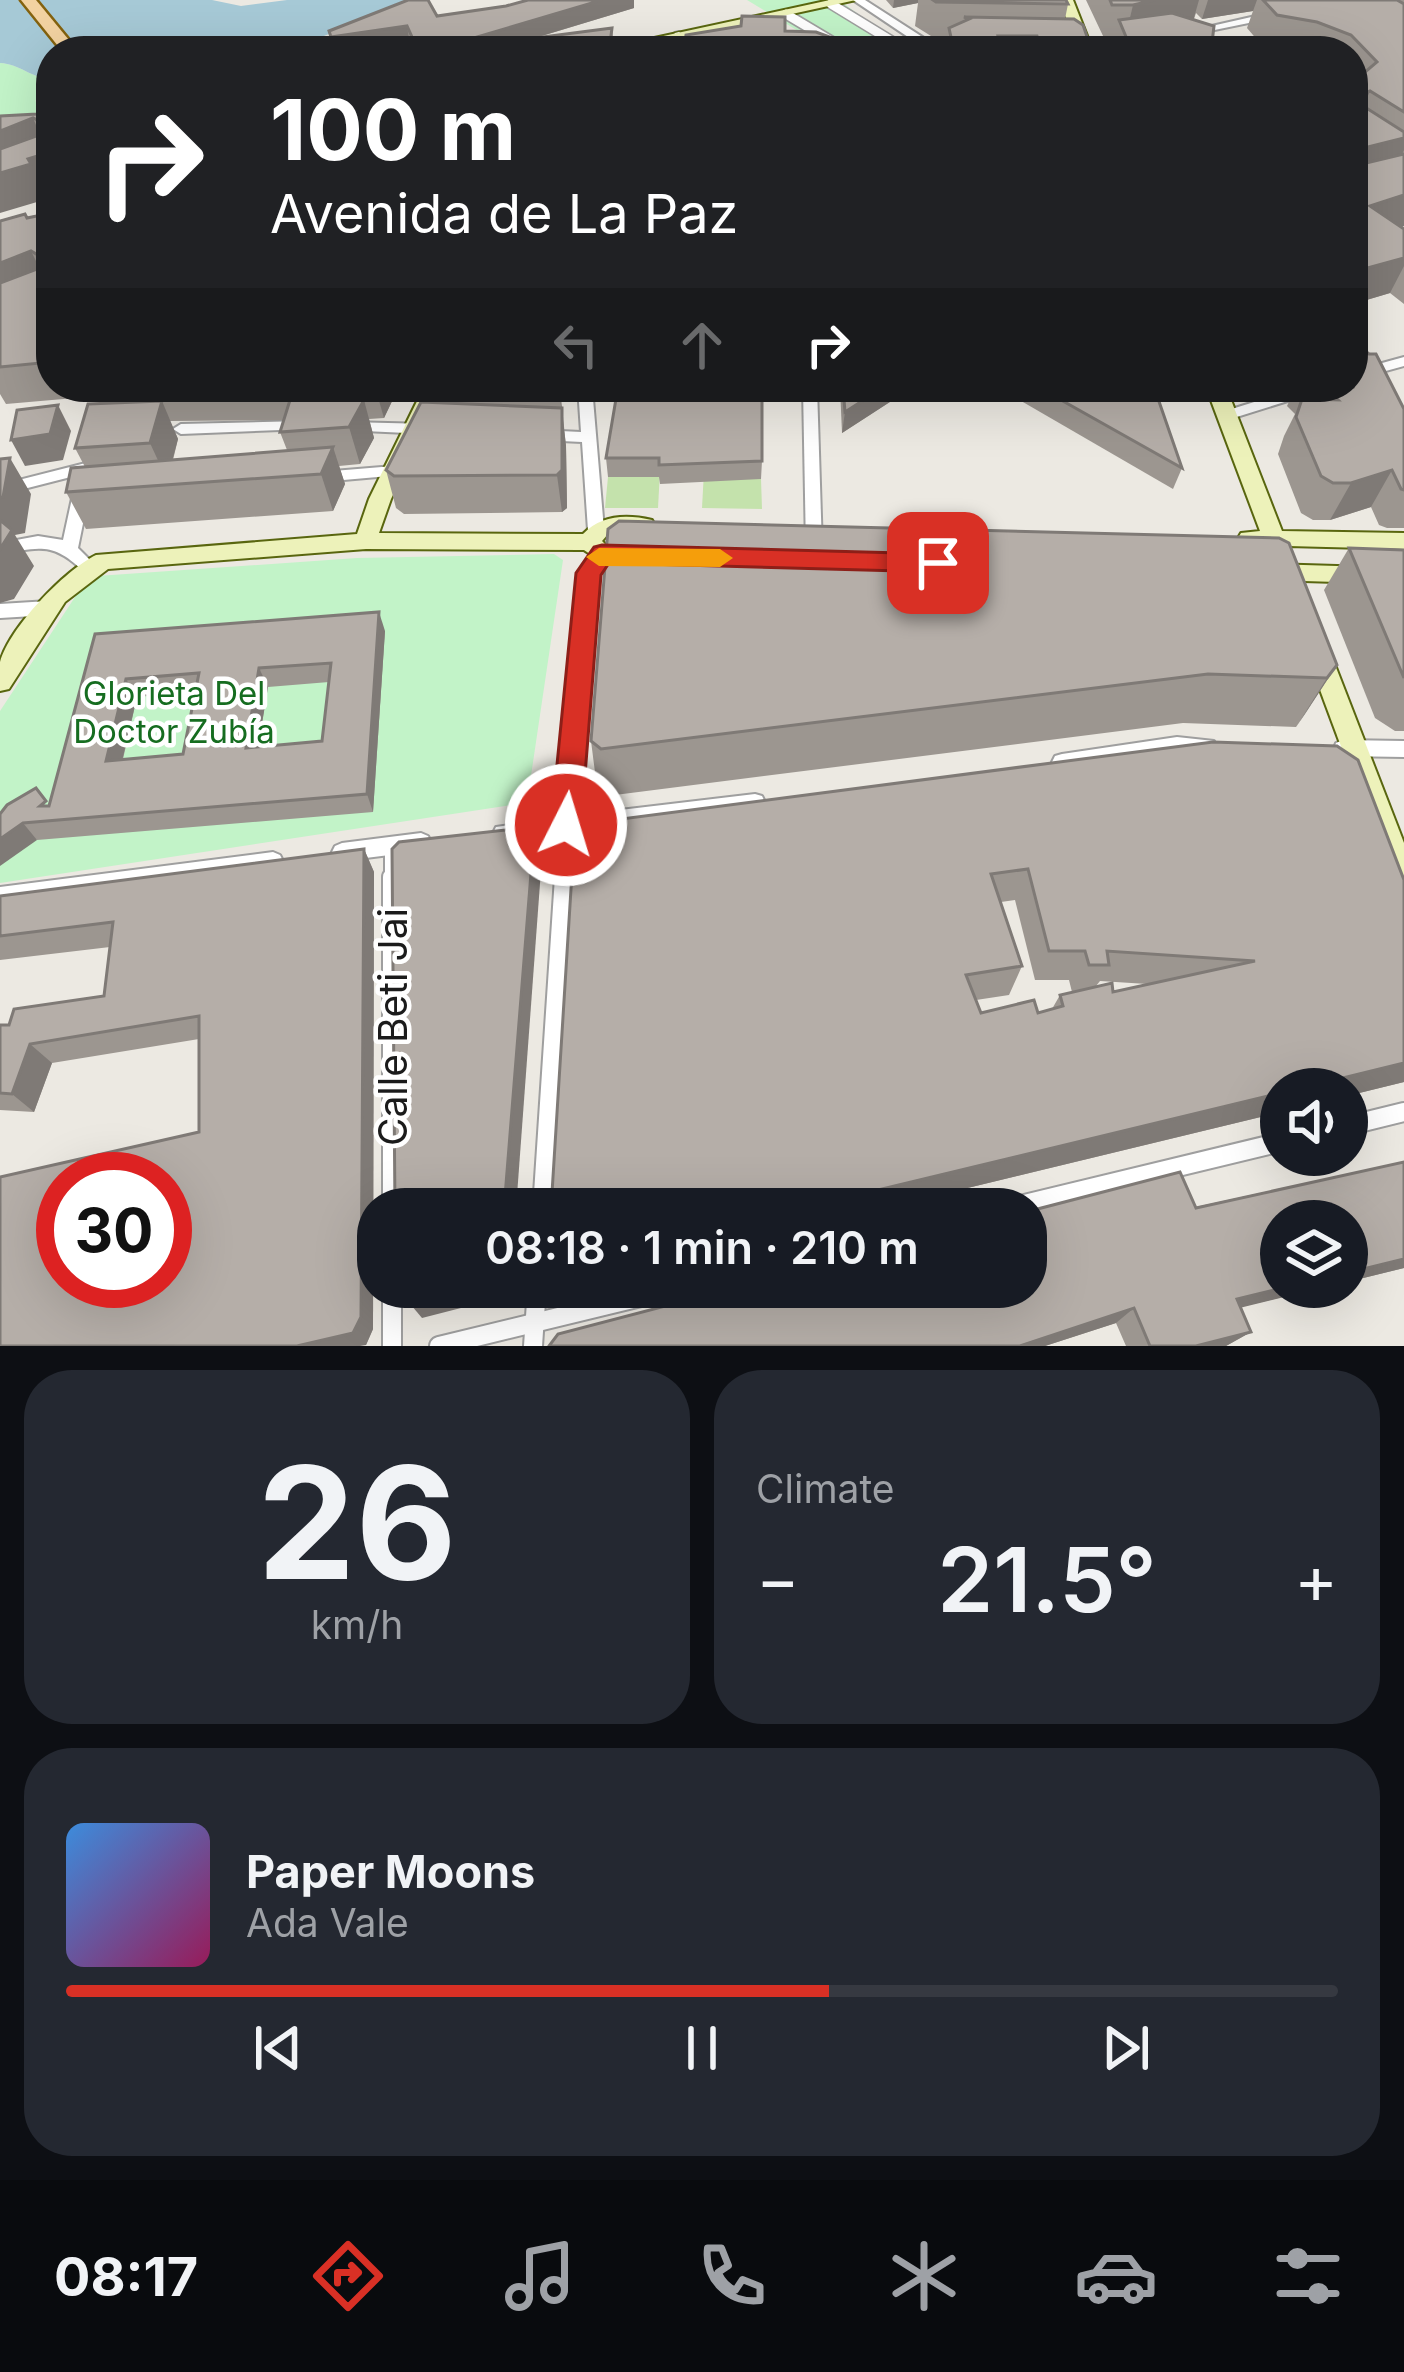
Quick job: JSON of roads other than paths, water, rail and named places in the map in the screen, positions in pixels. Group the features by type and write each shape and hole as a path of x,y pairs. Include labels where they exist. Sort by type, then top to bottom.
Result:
{"main road":[{"path":"24,0 53,36"},
{"path":"676,36 854,0"},
{"path":"1066,0 1080,36"},
{"path":"365,541 427,402"},
{"path":"1222,402 1285,565"},
{"path":"596,542 613,525 660,525"},
{"path":"801,528 842,529"},
{"path":"1228,537 1285,565 1404,576"},
{"path":"0,682 49,608 81,573 133,556 365,541 596,542 658,556"},
{"path":"1240,572 1404,541"},
{"path":"803,560 843,561"},
{"path":"1311,633 1404,878"}],"street":[{"path":"854,0 912,36"},
{"path":"831,4 883,36"},
{"path":"786,14 823,36"},
{"path":"1174,35 1281,14"},
{"path":"1368,372 1404,361"},
{"path":"543,1188 566,825 589,573 596,542 586,402"},
{"path":"803,560 809,402"},
{"path":"1227,415 1269,402"},
{"path":"160,430 441,430"},
{"path":"528,434 589,436"},
{"path":"81,573 70,548 93,446"},
{"path":"0,490 86,468"},
{"path":"307,478 394,471"},
{"path":"80,496 101,495"},
{"path":"0,549 50,539 70,548"},
{"path":"0,611 49,608"},
{"path":"1042,765 1177,746 1224,746"},
{"path":"1314,748 1404,749"},
{"path":"479,836 786,798"},
{"path":"323,854 436,841"},
{"name":"Calle Beti Jai","path":"392,846 392,1188"},
{"path":"0,896 300,857"},
{"path":"1368,1121 1404,1112"},
{"path":"1047,1199 1260,1147"},
{"path":"392,1308 392,1346"},
{"path":"533,1346 536,1308"},
{"path":"439,1346 594,1308"}],"water":[{"path":"0,0 212,0 241,6 287,0 417,0 324,36 36,36 36,76 0,63"}],"park label":[{"name":"Glorieta Del Doctor Zubía","path":"174,712"}]}
